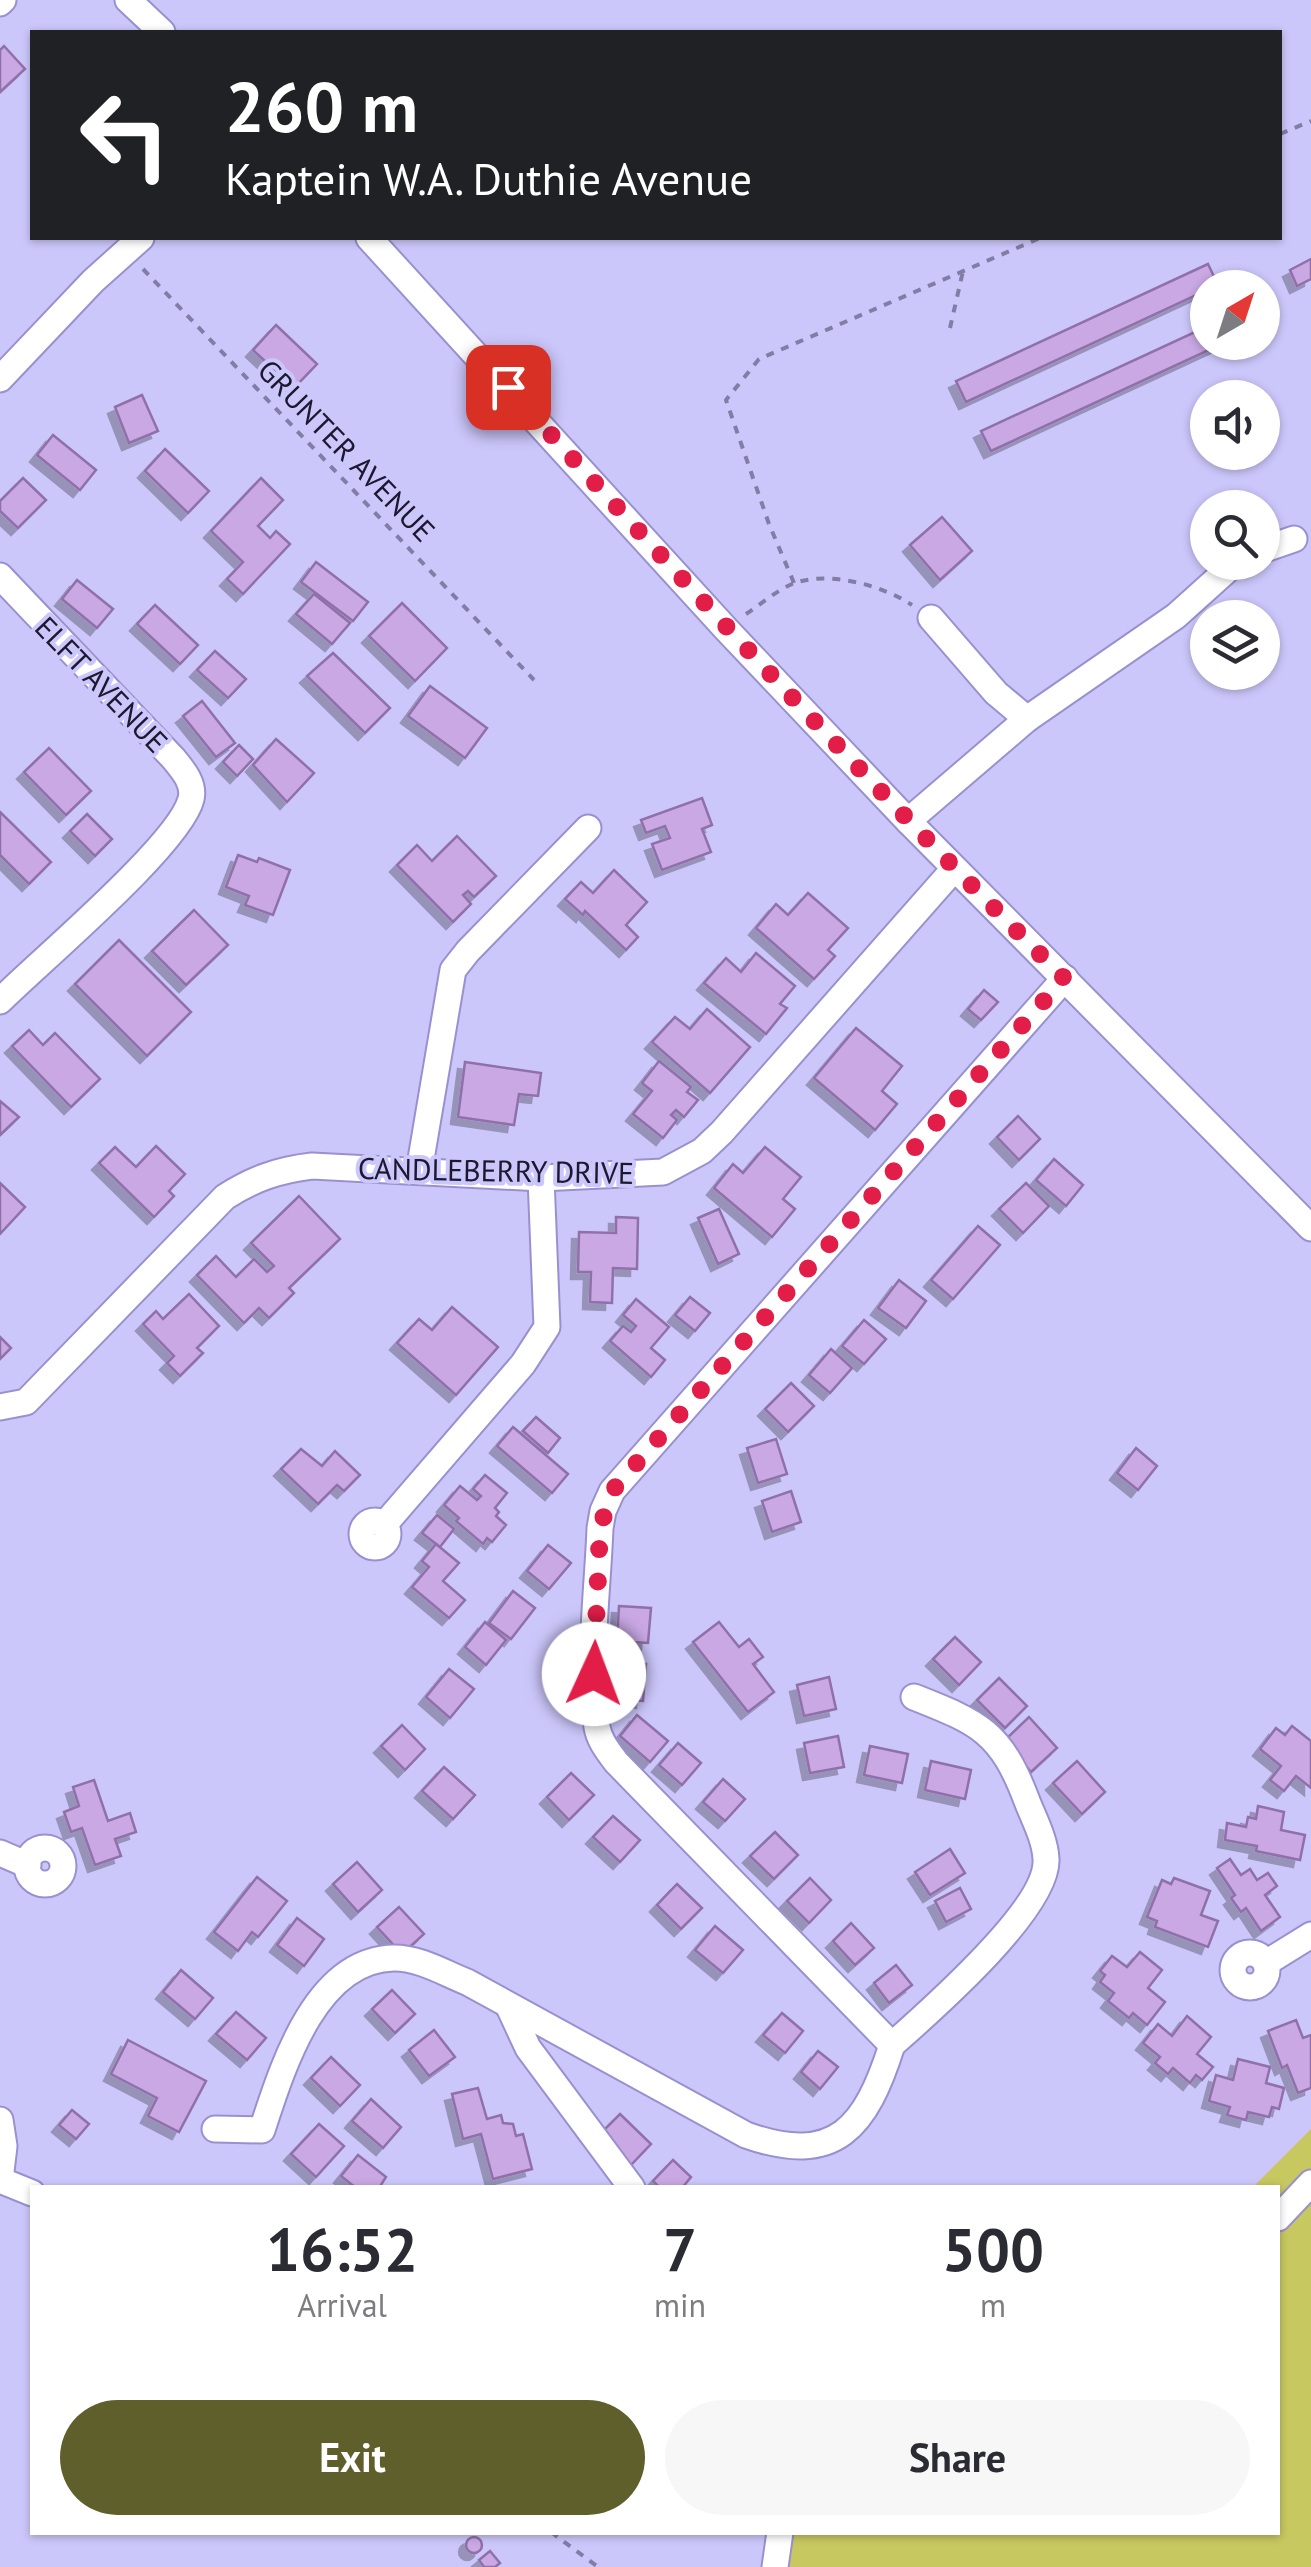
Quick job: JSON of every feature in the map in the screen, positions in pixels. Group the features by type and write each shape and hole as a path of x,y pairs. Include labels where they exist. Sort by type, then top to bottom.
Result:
{"street":[{"path":"128,0 160,30"},
{"path":"372,240 726,629 908,821 1311,1228"},
{"path":"0,379 134,244"},
{"path":"1280,544 1294,539"},
{"name":"ELFT AVENUE","path":"0,576 173,758 192,786 191,799 169,834 0,1002"},
{"path":"908,821 1027,720 1176,616 1216,580"},
{"path":"930,618 996,693 1027,720"},
{"path":"419,1171 453,970 588,828"},
{"name":"CANDLEBERRY DRIVE","path":"0,1407 26,1402 224,1198 253,1180 284,1169 312,1166 541,1178 663,1172 702,1152 954,868"},
{"path":"892,2046 616,1762 604,1745 597,1730 594,1674 600,1528 612,1491 1064,978"},
{"path":"384,1524 523,1364 547,1327 541,1178"},
{"path":"215,2129 262,2130 278,2078 316,2005 344,1976 367,1964 392,1958 420,1962 467,1982 746,2135 780,2147 812,2147 829,2141 868,2108 892,2046 964,1980 1027,1906 1044,1875 1046,1859 1015,1769 991,1735 968,1719 914,1697"},
{"path":"0,1853 28,1865"},
{"path":"1266,1963 1311,1935"},
{"path":"508,2006 528,2048 630,2185"},
{"path":"0,2120 4,2146 0,2180 30,2192"},
{"path":"1280,2216 1311,2183"},
{"path":"774,2567 779,2535"}],"path":[{"path":"1282,133 1311,120"},
{"path":"794,583 726,400 759,358 1035,240"},
{"name":"GRUNTER AVENUE","path":"134,244 534,680"},
{"path":"950,328 963,271"},
{"path":"726,629 794,583 852,580 902,599 930,618"},
{"path":"555,2535 598,2567"}],"shaded area":[{"path":"1311,2129 1311,2567 787,2567 792,2535 1280,2535 1280,2185 1255,2185"}],"building":[{"path":"4,46 25,69 0,92 0,50"},
{"path":"1311,259 1311,279 1297,286 1290,270"},
{"path":"1190,272 1190,298 966,402 956,381"},
{"path":"276,325 317,364 294,388 253,350"},
{"path":"1190,334 1190,359 991,451 981,431"},
{"path":"142,395 158,431 129,443 115,407"},
{"path":"53,435 96,470 80,490 37,455"},
{"path":"165,449 209,491 188,513 145,471"},
{"path":"23,478 46,500 18,528 0,511 0,501"},
{"path":"261,478 283,500 258,526 270,538 276,531 290,544 243,594 227,579 243,562 211,531"},
{"path":"942,517 972,551 940,580 910,545"},
{"path":"316,562 368,602 353,621 301,582"},
{"path":"77,580 113,609 97,628 62,599"},
{"path":"314,594 350,623 332,644 296,614"},
{"path":"402,603 447,648 415,681 369,636"},
{"path":"155,605 198,645 180,664 137,624"},
{"path":"215,651 246,679 228,698 197,670"},
{"path":"333,653 390,708 365,733 307,676"},
{"path":"430,686 487,728 465,758 408,716"},
{"path":"202,701 235,743 216,757 183,716"},
{"path":"276,739 314,773 287,802 253,765"},
{"path":"239,745 253,759 237,776 223,762"},
{"path":"49,748 91,791 66,815 24,772"},
{"path":"702,798 712,825 702,829 711,852 662,870 652,844 670,838 665,826 646,833 641,820"},
{"path":"0,812 51,862 29,884 0,855"},
{"path":"87,814 112,839 95,856 70,831"},
{"path":"457,836 496,876 474,897 468,891 463,895 471,904 453,922 397,865 417,845 432,861"},
{"path":"238,855 290,870 273,915 245,905 249,896 226,887"},
{"path":"614,870 647,902 626,925 638,937 626,950 585,911 583,915 565,899 581,882 593,893"},
{"path":"808,893 848,928 828,950 835,956 814,979 756,928 776,904 788,915"},
{"path":"194,910 228,945 186,985 152,951"},
{"path":"119,940 191,1012 147,1056 75,984"},
{"path":"756,953 795,986 780,1004 787,1008 766,1034 704,983 726,958 741,972"},
{"path":"984,990 998,1002 981,1020 968,1009"},
{"path":"707,1009 750,1047 710,1093 652,1042 675,1017 690,1029"},
{"path":"856,1028 902,1066 882,1091 897,1104 875,1130 814,1078"},
{"path":"29,1030 43,1045 55,1033 100,1079 71,1107 12,1046"},
{"path":"659,1061 691,1087 687,1092 698,1100 684,1117 676,1110 671,1115 677,1120 663,1138 633,1114 652,1091 642,1083"},
{"path":"465,1062 541,1073 538,1096 519,1094 514,1125 458,1117"},
{"path":"0,1101 19,1117 0,1135"},
{"path":"1018,1116 1040,1139 1019,1160 997,1137"},
{"path":"156,1146 185,1174 169,1191 174,1196 154,1217 99,1163 115,1147 136,1167"},
{"path":"765,1147 801,1177 783,1199 795,1209 772,1237 714,1188 733,1164 743,1173"},
{"path":"1054,1159 1083,1185 1066,1206 1036,1180"},
{"path":"0,1183 25,1207 0,1234"},
{"path":"1026,1183 1049,1206 1023,1233 999,1209"},
{"path":"299,1196 340,1239 289,1288 294,1293 269,1318 259,1308 244,1323 197,1275 216,1256 236,1277 254,1259 267,1272 274,1266 251,1243"},
{"path":"719,1209 739,1254 718,1264 698,1218"},
{"path":"616,1217 638,1218 637,1269 613,1268 612,1303 590,1302 591,1272 578,1272 579,1232 616,1233"},
{"path":"978,1226 1000,1245 953,1299 931,1280"},
{"path":"899,1280 926,1301 906,1328 878,1308"},
{"path":"189,1294 219,1326 197,1348 203,1353 180,1376 167,1363 174,1356 143,1324 156,1311 163,1319"},
{"path":"690,1297 710,1313 695,1331 675,1315"},
{"path":"636,1299 669,1327 651,1348 665,1360 651,1377 610,1341 623,1326 631,1332 636,1326 623,1315"},
{"path":"452,1307 498,1347 456,1395 397,1343 419,1319 432,1330"},
{"path":"864,1320 886,1339 864,1364 842,1346"},
{"path":"0,1337 11,1348 0,1359"},
{"path":"831,1349 852,1368 830,1393 809,1375"},
{"path":"791,1383 814,1406 788,1432 765,1409"},
{"path":"536,1417 560,1438 548,1453 523,1431"},
{"path":"513,1427 568,1474 552,1493 497,1446"},
{"path":"776,1439 787,1474 758,1483 747,1448"},
{"path":"1136,1448 1157,1466 1138,1490 1117,1473"},
{"path":"301,1449 322,1466 335,1451 360,1475 344,1491 337,1485 318,1504 281,1469"},
{"path":"485,1475 507,1493 495,1508 499,1512 496,1516 506,1525 492,1542 487,1538 483,1544 444,1505 460,1486 477,1500 481,1496 473,1489"},
{"path":"791,1491 801,1522 772,1532 762,1501"},
{"path":"437,1515 454,1529 440,1547 422,1533"},
{"path":"436,1544 459,1563 443,1581 465,1600 449,1618 412,1587 429,1567 422,1561"},
{"path":"548,1545 571,1563 549,1589 527,1571"},
{"path":"513,1591 535,1608 511,1639 489,1623"},
{"path":"619,1606 651,1608 648,1643 617,1641"},
{"path":"485,1622 506,1640 486,1665 465,1647"},
{"path":"719,1622 739,1647 749,1639 763,1657 753,1664 774,1692 748,1712 693,1642"},
{"path":"955,1637 981,1662 959,1685 933,1659"},
{"path":"612,1662 646,1664 643,1701 609,1698"},
{"path":"449,1669 474,1689 450,1718 426,1697"},
{"path":"829,1677 836,1709 804,1716 797,1685"},
{"path":"999,1678 1027,1706 1005,1728 977,1700"},
{"path":"637,1715 668,1741 650,1762 620,1736"},
{"path":"1029,1717 1057,1748 1031,1772 1004,1741"},
{"path":"402,1725 425,1749 405,1770 381,1746"},
{"path":"1292,1726 1311,1741 1311,1788 1296,1776 1284,1791 1270,1780 1281,1766 1260,1749 1276,1728 1285,1735"},
{"path":"838,1736 844,1767 810,1773 804,1743"},
{"path":"678,1743 701,1763 682,1785 659,1765"},
{"path":"870,1746 908,1754 902,1783 864,1775"},
{"path":"931,1761 971,1770 965,1799 925,1790"},
{"path":"1077,1761 1105,1792 1082,1814 1053,1783"},
{"path":"444,1767 475,1795 453,1819 422,1791"},
{"path":"571,1773 594,1795 569,1820 547,1797"},
{"path":"723,1779 745,1799 725,1821 703,1802"},
{"path":"94,1780 108,1821 130,1813 136,1832 115,1839 121,1856 95,1865 82,1828 71,1832 64,1812 79,1806 73,1787"},
{"path":"1258,1806 1284,1812 1281,1830 1305,1835 1300,1860 1225,1840 1227,1823 1246,1827 1248,1817 1256,1819"},
{"path":"613,1816 640,1840 620,1862 593,1837"},
{"path":"775,1832 798,1855 774,1879 750,1856"},
{"path":"950,1849 965,1873 930,1895 915,1872"},
{"path":"1230,1859 1241,1875 1250,1869 1257,1880 1268,1873 1277,1886 1265,1895 1280,1917 1261,1931 1246,1908 1241,1912 1231,1898 1235,1895 1217,1868"},
{"path":"357,1862 382,1890 358,1912 333,1884"},
{"path":"257,1877 287,1901 258,1937 252,1932 238,1951 214,1932"},
{"path":"810,1878 831,1900 809,1923 787,1901"},
{"path":"1174,1878 1210,1891 1201,1915 1218,1921 1208,1947 1155,1927 1157,1921 1147,1917 1162,1880 1171,1884"},
{"path":"677,1884 702,1908 681,1929 657,1905"},
{"path":"960,1888 971,1909 946,1922 935,1901"},
{"path":"399,1907 424,1934 402,1954 377,1927"},
{"path":"297,1918 324,1939 304,1966 277,1945"},
{"path":"851,1923 874,1948 855,1965 833,1941"},
{"path":"715,1926 743,1950 723,1973 695,1950"},
{"path":"1140,1952 1162,1970 1148,1988 1165,2002 1147,2025 1133,2013 1129,2018 1108,2001 1114,1993 1100,1982 1105,1975 1100,1971 1112,1956 1127,1967"},
{"path":"896,1965 912,1985 889,2003 874,1983"},
{"path":"181,1970 213,1998 195,2019 163,1992"},
{"path":"392,1990 415,2014 395,2033 372,2009"},
{"path":"236,2012 266,2038 247,2060 216,2034"},
{"path":"782,2013 803,2031 785,2053 763,2035"},
{"path":"1187,2016 1211,2037 1197,2054 1213,2067 1202,2080 1196,2075 1190,2083 1173,2068 1168,2074 1155,2063 1160,2057 1143,2043 1158,2024 1172,2036"},
{"path":"1296,2020 1303,2038 1311,2035 1311,2088 1298,2093 1287,2065 1282,2068 1268,2031"},
{"path":"434,2030 455,2057 429,2076 409,2050"},
{"path":"128,2040 206,2081 179,2132 148,2116 157,2098 111,2074"},
{"path":"818,2051 838,2067 820,2089 801,2072"},
{"path":"331,2057 360,2085 340,2106 311,2078"},
{"path":"1238,2059 1270,2067 1266,2083 1284,2088 1279,2109 1272,2107 1269,2117 1248,2112 1246,2120 1227,2115 1230,2107 1209,2101 1216,2075 1233,2080"},
{"path":"478,2088 487,2119 501,2115 503,2123 513,2124 516,2136 523,2134 532,2169 493,2179 481,2134 463,2139 452,2094"},
{"path":"371,2099 401,2127 383,2148 352,2121"},
{"path":"72,2110 89,2124 76,2139 59,2125"},
{"path":"620,2114 651,2144 630,2166 599,2135"},
{"path":"319,2124 344,2146 316,2177 291,2154"},
{"path":"358,2155 386,2177 381,2185 352,2185 341,2176"},
{"path":"673,2160 691,2177 684,2185 657,2185 653,2181"},
{"path":"474,2537 482,2545 474,2553 466,2545"},
{"path":"490,2551 500,2563 484,2567 479,2560"}],"route":[{"path":"508,387 726,629 1064,978 612,1491 600,1528 594,1674"}]}
